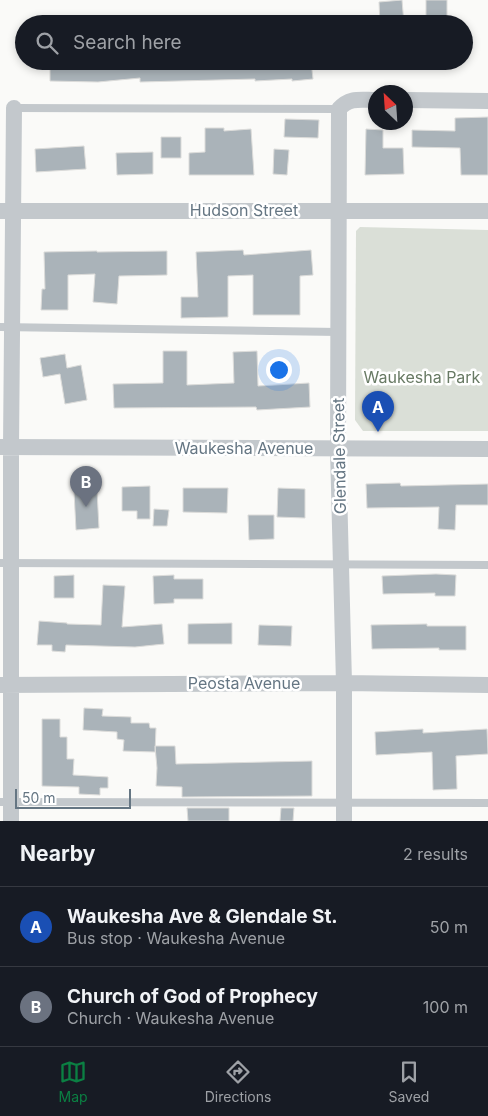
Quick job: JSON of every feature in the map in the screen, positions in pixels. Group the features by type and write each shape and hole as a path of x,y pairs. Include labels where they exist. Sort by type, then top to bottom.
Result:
{"street":[{"path":"339,109 345,102 368,100"},
{"path":"413,100 488,100"},
{"path":"11,821 5,802 5,447 6,211 14,108"},
{"name":"Glendale Street","path":"339,109 338,449 344,683 344,821"},
{"name":"Hudson Street","path":"6,211 488,211"},
{"name":"Waukesha Avenue","path":"5,447 488,449"},
{"name":"Peosta Avenue","path":"5,685 344,683 488,685"}],"lane":[{"path":"14,108 339,109"},
{"path":"6,327 338,332"},
{"path":"5,563 488,565"},
{"path":"5,802 488,803"}],"green space":[{"name":"Waukesha Park","path":"360,227 488,230 488,431 363,431 355,420 356,231"}],"building":[{"path":"402,0 403,15 380,15 379,2"},
{"path":"426,0 447,0 447,15 426,15"},
{"path":"50,70 312,70 313,79 292,81 292,79 255,81 255,79 140,82 140,78 98,82 50,81"},
{"path":"488,117 488,175 461,175 460,148 412,147 412,130 455,131 455,118"},
{"path":"285,119 319,120 318,138 284,137"},
{"path":"205,128 224,128 224,131 251,129 254,175 189,175 189,153 205,152"},
{"path":"366,129 383,130 383,148 403,148 404,174 365,175"},
{"path":"161,137 181,137 181,158 161,158"},
{"path":"84,146 86,169 36,172 35,149"},
{"path":"274,149 289,150 287,175 273,174"},
{"path":"153,152 153,174 117,175 116,153"},
{"path":"243,250 244,255 311,250 313,275 300,276 300,315 253,315 253,275 228,276 228,317 181,318 181,297 198,297 196,252"},
{"path":"167,251 167,275 119,276 117,304 93,302 95,274 68,275 68,310 41,310 42,289 45,289 44,252"},
{"path":"163,351 187,351 187,385 234,383 233,352 257,351 258,386 309,383 310,407 257,410 256,407 114,408 113,384 163,383"},
{"path":"65,354 67,368 81,365 87,400 65,404 60,374 43,377 40,358"},
{"path":"400,483 401,486 488,484 488,505 456,505 455,530 438,529 439,507 367,508 366,484"},
{"path":"150,486 150,519 137,519 137,511 122,511 122,487"},
{"path":"183,488 228,488 227,513 183,512"},
{"path":"278,488 305,489 305,518 277,517"},
{"path":"97,490 99,528 76,530 74,491"},
{"path":"154,509 169,510 167,526 153,526"},
{"path":"248,515 274,515 274,539 249,540"},
{"path":"74,575 74,598 54,598 54,576"},
{"path":"174,575 174,579 203,579 203,599 174,599 174,603 154,604 153,576"},
{"path":"456,575 455,596 435,596 435,593 383,594 382,576"},
{"path":"103,585 125,586 122,627 162,624 164,644 135,647 66,645 65,652 52,651 52,645 37,645 39,621 101,625"},
{"path":"232,623 232,644 188,644 188,624"},
{"path":"427,624 427,626 466,626 466,650 439,650 439,648 372,649 371,625"},
{"path":"259,625 292,626 291,646 258,645"},
{"path":"84,708 103,709 102,716 131,717 131,723 149,723 150,728 156,728 155,752 123,751 124,740 117,739 117,732 83,730"},
{"path":"42,719 60,719 60,737 67,737 67,759 74,759 73,775 108,777 108,788 100,788 100,795 79,794 79,787 42,786"},
{"path":"423,729 423,733 487,729 488,754 456,756 457,789 433,790 432,752 376,755 375,732"},
{"path":"155,746 175,746 176,764 312,761 312,796 182,797 182,787 156,786"},
{"path":"187,808 229,808 229,821 188,821"},
{"path":"281,808 294,808 293,821 280,821"}],"place":[{"name":"Waukesha Ave & Glendale St.","path":"378,432"},
{"name":"Church of God of Prophecy","path":"86,507"}]}
